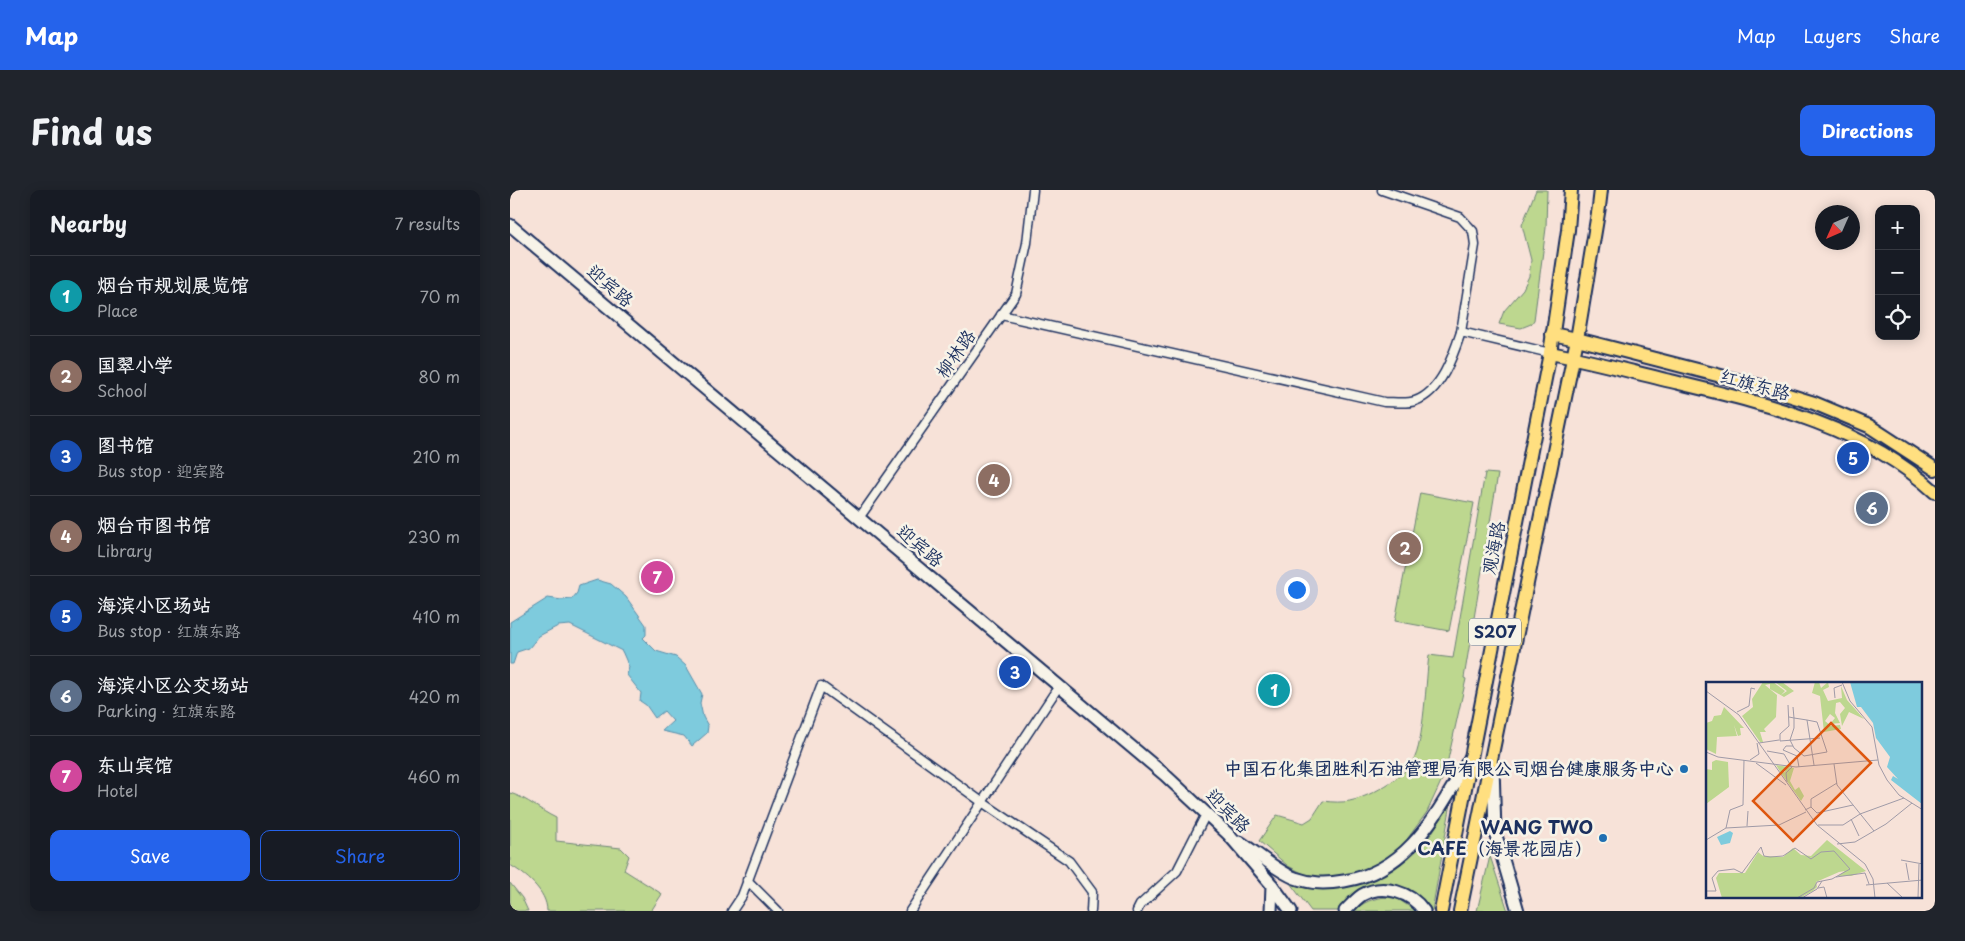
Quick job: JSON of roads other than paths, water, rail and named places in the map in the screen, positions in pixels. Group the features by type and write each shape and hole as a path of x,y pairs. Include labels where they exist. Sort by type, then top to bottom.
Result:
{"main road":[{"name":"观海路","path":"1441,911 1550,353 1568,230 1571,190"},
{"name":"S207","path":"1460,911 1577,339 1599,207 1600,190"},
{"name":"迎宾路","path":"510,225 1165,775 1228,834 1272,885 1291,911"},
{"name":"红旗东路","path":"1552,334 1756,385 1814,403 1869,426 1935,469"},
{"name":"红旗东路","path":"1550,353 1751,401 1808,418 1861,441 1907,470 1935,492"},
{"path":"1493,754 1495,832 1518,911"},
{"path":"1228,834 1292,877 1307,882 1324,884 1354,880 1376,872 1399,858 1419,838 1471,757"},
{"path":"1271,911 1272,885"},
{"path":"1345,911 1362,896 1375,890 1387,889 1399,892 1414,900 1424,911"}],"street":[{"name":"柳林路","path":"859,518 1016,294 1027,243 1033,190"},
{"path":"1001,315 1384,402 1414,402 1434,389 1453,355 1461,332 1475,245 1472,231 1460,216 1382,190"},
{"path":"1461,332 1550,353"},
{"path":"732,911 742,896 822,686 982,802 1070,861 1092,892 1091,911"},
{"path":"910,911 1059,686"},
{"path":"1138,911 1140,905 1178,871 1206,814"},
{"path":"748,880 778,911"}],"water":[{"path":"597,580 611,584 626,597 646,625 646,635 643,638 656,651 676,657 686,666 702,694 700,703 703,717 708,726 707,733 692,746 684,736 662,731 673,721 664,711 655,718 646,705 640,701 641,693 627,675 629,667 622,651 570,625 558,626 539,636 529,648 517,652 513,664 510,664 510,622 548,598 572,599 577,593 579,586"}],"place":[{"name":"海滨小区场站","path":"1853,458"},
{"name":"烟台市图书馆","path":"994,480"},
{"name":"海滨小区公交场站","path":"1872,508"},
{"name":"国翠小学","path":"1405,548"},
{"name":"东山宾馆","path":"657,577"},
{"name":"图书馆","path":"1015,672"},
{"name":"烟台市规划展览馆","path":"1274,690"},
{"name":"中国石化集团胜利石油管理局有限公司烟台健康服务中心","path":"1684,769"},
{"name":"WANG TWO CAFE（海景花园店）","path":"1603,838"}]}
